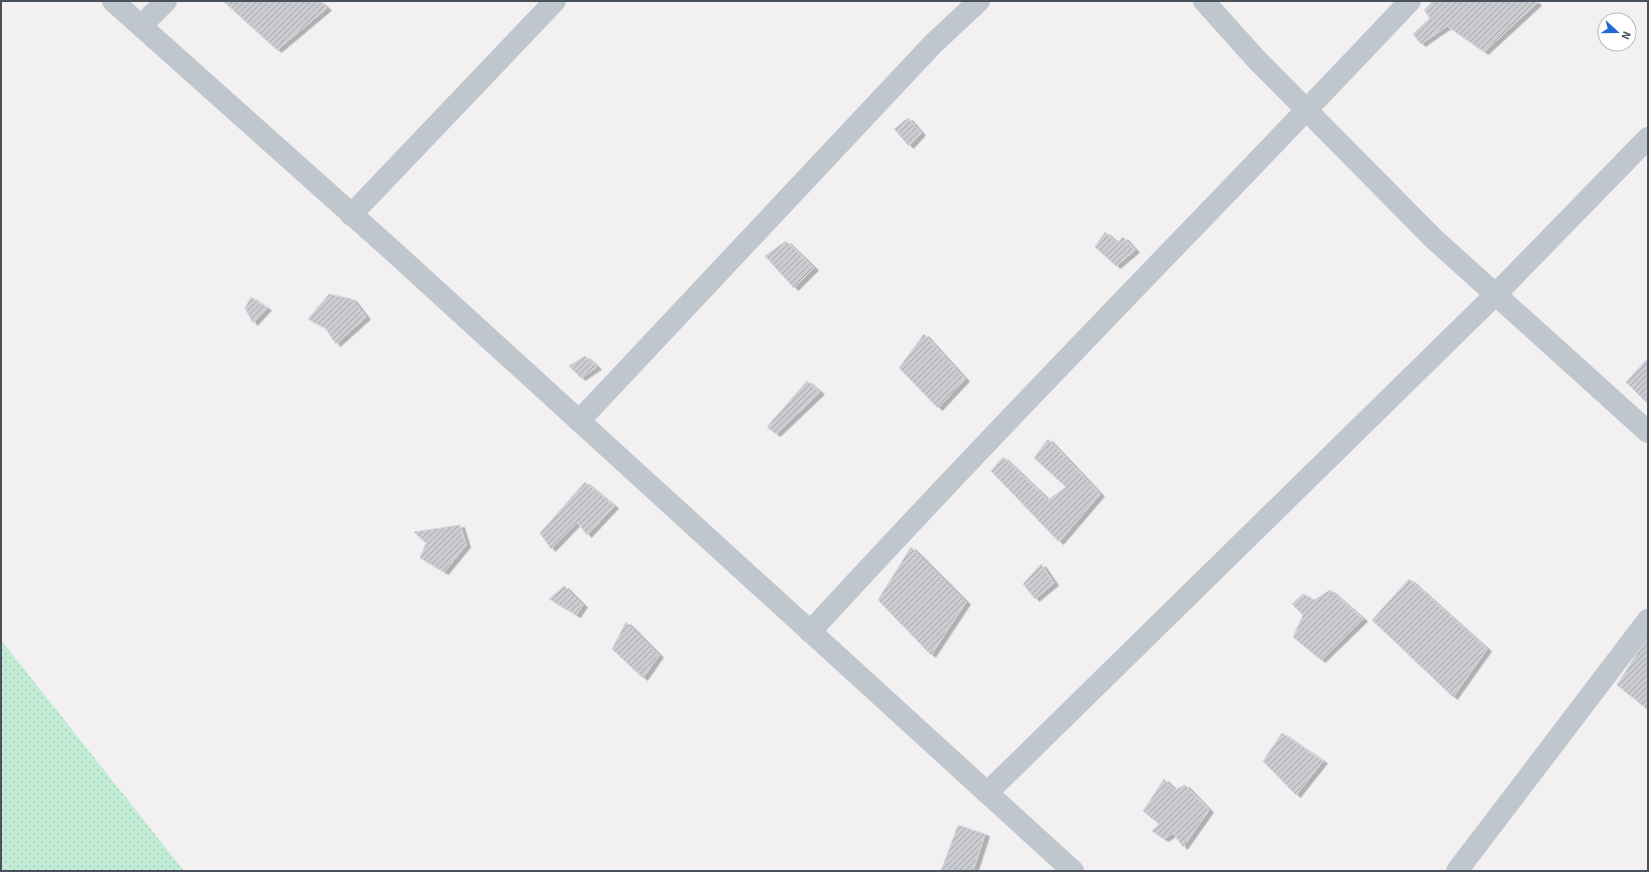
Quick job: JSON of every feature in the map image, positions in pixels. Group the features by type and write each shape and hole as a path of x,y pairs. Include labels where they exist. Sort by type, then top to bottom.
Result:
{"street":[{"path":"113,1 579,421 1073,871"},
{"path":"141,26 166,1"},
{"path":"351,215 555,1"},
{"path":"579,421 933,44 979,1"},
{"path":"1204,1 1256,59 1434,239 1648,432"},
{"path":"810,632 917,516 1307,111 1410,1"},
{"path":"987,792 1496,295 1648,138"},
{"path":"1457,871 1648,620"}],"green space":[{"path":"1,640 184,871 1,871"}],"building":[{"path":"223,1 319,1 327,8 277,50"},
{"path":"1433,1 1535,1 1537,3 1484,52 1447,26 1421,44 1413,34 1430,18 1424,10"},
{"path":"908,118 921,133 909,146 894,129"},
{"path":"1105,232 1117,243 1123,237 1135,250 1116,266 1095,247"},
{"path":"786,241 814,268 794,288 765,256"},
{"path":"329,294 352,299 366,317 336,344 325,328 308,319"},
{"path":"251,297 267,308 253,323 245,308"},
{"path":"924,334 965,379 938,408 899,368"},
{"path":"585,356 597,367 581,378 569,366"},
{"path":"1648,358 1648,404 1626,382"},
{"path":"807,381 820,392 776,434 767,427"},
{"path":"1048,439 1100,494 1059,542 991,471 1003,457 1048,500 1066,487 1034,458"},
{"path":"585,482 614,506 587,535 577,522 551,549 540,533"},
{"path":"460,525 466,545 444,572 420,558 426,543 414,532"},
{"path":"911,547 966,602 931,655 878,600"},
{"path":"1041,564 1054,583 1035,599 1023,584"},
{"path":"1409,579 1487,649 1453,697 1372,620"},
{"path":"564,586 583,605 576,615 549,599"},
{"path":"1330,590 1363,619 1321,660 1293,637 1303,615 1292,604 1303,594 1314,600"},
{"path":"626,622 659,655 643,678 612,649"},
{"path":"1648,636 1648,710 1617,685"},
{"path":"1282,733 1323,761 1296,795 1263,761"},
{"path":"1164,779 1175,790 1185,785 1209,810 1183,847 1173,833 1164,839 1152,831 1159,824 1143,811"},
{"path":"958,825 985,834 973,871 941,871"}]}
